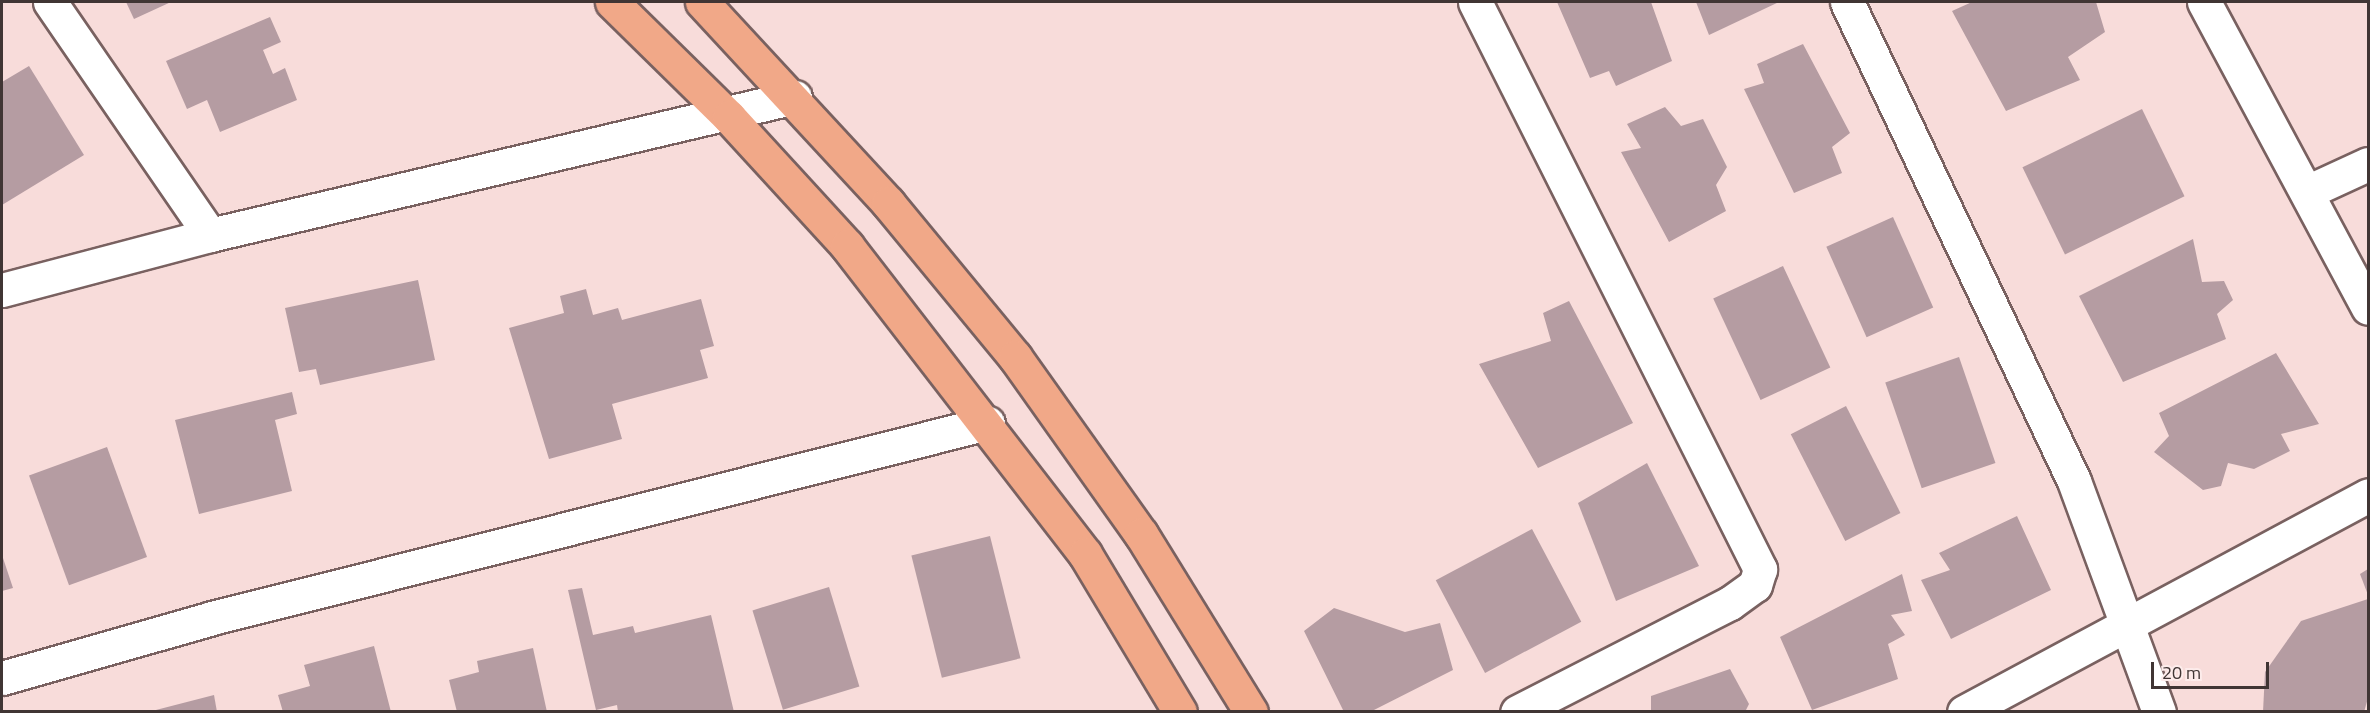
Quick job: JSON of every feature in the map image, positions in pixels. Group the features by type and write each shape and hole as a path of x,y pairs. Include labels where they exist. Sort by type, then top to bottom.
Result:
{"main road":[{"path":"612,2 729,117 847,246 988,423 1085,554 1180,711"},
{"path":"702,2 795,98 1015,357 1141,534 1251,711"}],"street":[{"path":"50,2 210,235"},
{"path":"1475,2 1760,569 1755,585 1730,603 1517,711"},
{"path":"1847,2 2074,481 2159,711"},
{"path":"2204,2 2368,308"},
{"path":"2,290 210,235 729,117 795,98"},
{"path":"2307,192 2368,164"},
{"path":"2,678 212,618 988,423"},
{"path":"1964,711 2129,625 2368,495"}],"building":[{"path":"126,2 171,2 134,19"},
{"path":"1557,2 1651,2 1672,61 1616,86 1609,71 1590,78"},
{"path":"1696,2 1779,2 1709,35"},
{"path":"1972,2 2096,2 2105,32 2068,57 2080,80 2006,111 1952,11"},
{"path":"270,17 281,42 263,50 273,74 285,68 297,100 220,132 207,100 187,109 166,61"},
{"path":"1803,44 1850,133 1832,147 1842,173 1794,193 1744,89 1764,83 1757,64"},
{"path":"29,66 84,155 2,205 2,82"},
{"path":"1665,107 1681,126 1703,119 1727,167 1716,185 1726,211 1669,242 1621,152 1641,148 1627,124"},
{"path":"2142,109 2185,196 2065,254 2022,167"},
{"path":"1893,217 1933,307 1867,337 1826,247"},
{"path":"2193,239 2202,282 2224,281 2233,300 2217,314 2226,339 2123,382 2079,296"},
{"path":"1783,266 1830,368 1761,400 1713,299"},
{"path":"418,280 435,360 320,385 316,369 299,372 285,308"},
{"path":"586,289 593,315 618,308 622,320 701,299 714,346 700,350 708,378 612,404 622,439 549,459 509,328 564,313 560,296"},
{"path":"1569,301 1633,423 1538,468 1479,364 1551,341 1543,313"},
{"path":"2276,353 2319,424 2281,434 2290,451 2254,469 2228,463 2221,486 2203,490 2154,452 2169,436 2159,413"},
{"path":"1959,357 1995,463 1922,488 1885,382"},
{"path":"292,392 297,414 275,420 292,491 199,514 175,420"},
{"path":"1846,406 1900,513 1845,541 1791,434"},
{"path":"107,447 147,557 69,585 29,475"},
{"path":"1647,463 1699,566 1616,601 1578,503"},
{"path":"2017,516 2051,590 1951,639 1921,580 1950,570 1939,553"},
{"path":"1532,529 1581,622 1485,673 1436,580"},
{"path":"990,536 1020,658 942,678 911,556"},
{"path":"2,555 13,588 2,591"},
{"path":"2368,569 2368,595 2360,574"},
{"path":"1902,574 1912,611 1891,615 1905,635 1888,644 1898,679 1812,710 1780,637"},
{"path":"829,587 859,686 783,710 752,610"},
{"path":"582,588 593,635 633,626 635,633 711,615 734,712 618,712 617,705 596,710 568,590"},
{"path":"2368,599 2368,698 2364,712 2263,712 2265,672 2301,621"},
{"path":"1334,608 1405,632 1440,623 1453,670 1370,712 1344,712 1304,631"},
{"path":"374,646 391,712 283,712 278,695 310,686 304,665"},
{"path":"533,648 547,712 457,712 449,680 479,672 477,661"},
{"path":"1730,669 1749,704 1745,712 1651,712 1651,696"},
{"path":"214,695 217,712 152,712 152,711"}]}
